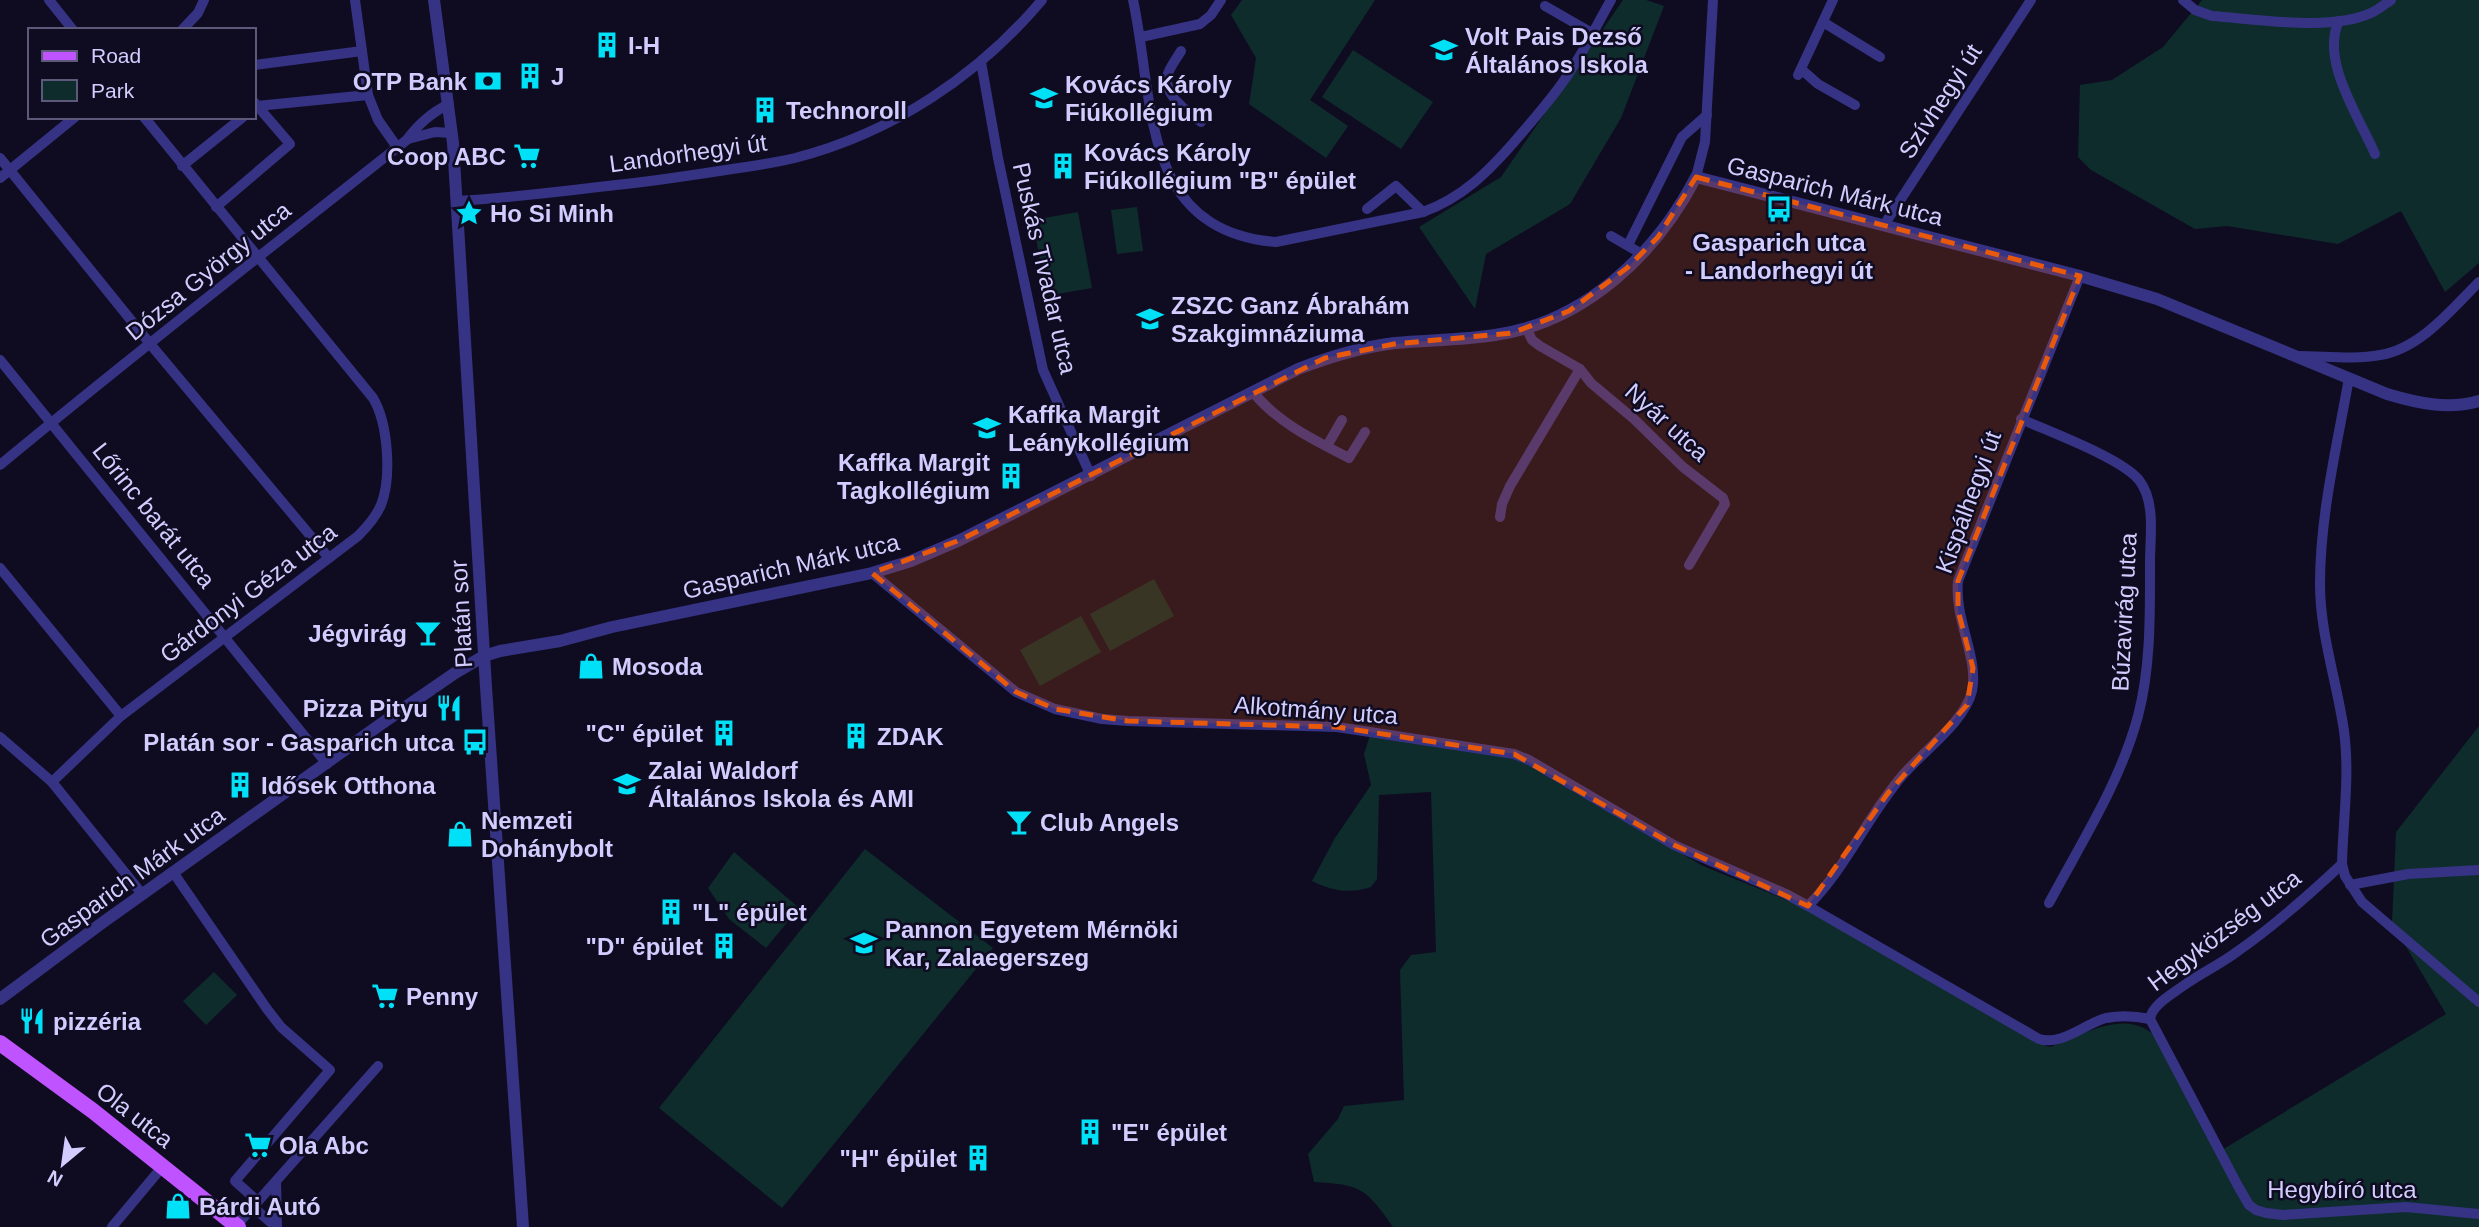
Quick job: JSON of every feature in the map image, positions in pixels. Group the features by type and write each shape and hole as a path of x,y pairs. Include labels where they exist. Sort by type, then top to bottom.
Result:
{"main road":[{"name":"Ola utca","path":"0,1043 163,1166 237,1226"}],"street":[{"path":"50,0 71,28"},
{"path":"195,25 204,0"},
{"path":"355,0 368,94 378,120 397,147"},
{"name":"Platán sor","path":"434,0 449,104 457,201 484,656 523,1227"},
{"name":"Landorhegyi út","path":"457,201 682,177 794,158 830,148 897,119 934,97 981,62 1014,32 1042,0"},
{"path":"1133,0 1159,153 1177,190 1190,206 1207,219 1241,236 1276,242 1423,212 1461,194 1497,162 1565,79 1611,0"},
{"path":"1141,37 1200,24 1221,0"},
{"path":"1833,0 1799,72 1855,105"},
{"name":"Szívhegyi út","path":"1884,225 2031,0"},
{"path":"2183,0 2194,10 2212,16 2339,21 2372,12 2391,0"},
{"path":"1696,177 1705,142 1711,1"},
{"path":"1545,6 1592,33"},
{"path":"2339,21 2333,36 2333,54 2339,74 2375,154"},
{"path":"1823,22 1881,57"},
{"path":"256,65 362,51"},
{"path":"1181,51 1167,76 1169,92 1201,122"},
{"name":"Puskás Tivadar utca","path":"981,62 998,158 1043,370 1091,476"},
{"path":"256,106 368,94"},
{"path":"408,139 421,123 449,104"},
{"path":"216,207 290,145 256,107"},
{"path":"1628,245 1682,137 1707,115"},
{"path":"0,178 73,119"},
{"name":"Gárdonyi Géza utca","path":"51,782 121,716 368,526 382,503 387,438 384,422 373,398 146,119"},
{"path":"182,166 241,119"},
{"name":"Dózsa György utca","path":"0,465 397,147 408,139 435,132 452,133"},
{"path":"0,158 151,345 329,558"},
{"name":"Gasparich Márk utca","path":"0,999 142,894 435,686 484,656 500,650 560,640 872,573 911,561 1091,476 1297,369 1352,351 1394,344 1495,336 1527,328 1584,302 1642,254 1671,220 1696,177 2080,275 2157,299 2387,394 2423,403 2455,405 2479,401"},
{"path":"1367,209 1396,186 1423,212"},
{"path":"1611,236 1642,254"},
{"name":"Kispálhegyi út","path":"1808,906 1836,872 1872,815 1902,775 1967,705 1973,682 1973,668 1958,610 1958,581 2080,275"},
{"path":"2298,356 2373,356 2394,351 2430,330 2479,282"},
{"name":"Nyár utca","path":"1527,328 1532,340 1580,369 1591,383 1634,419 1683,467 1723,498 1725,504 1721,514 1689,565"},
{"name":"Lőrinc barát utca","path":"0,360 327,764"},
{"path":"1500,517 1510,486 1580,369"},
{"path":"2349,378 2331,471 2320,585 2328,657 2345,745 2342,864 2350,885 2362,902 2479,1002"},
{"path":"1253,391 1291,427 1349,458 1365,432"},
{"name":"Búzavirág utca","path":"2021,419 2119,463 2140,481 2150,506 2150,617 2143,693 2138,715 2117,774 2049,903"},
{"path":"1326,446 1342,420"},
{"path":"0,568 121,716"},
{"name":"Alkotmány utca","path":"872,573 902,601 1016,692 1055,709 1102,719 1128,721 1337,727 1514,754 1542,767 1674,845 1808,906"},
{"path":"0,737 51,782 142,894"},
{"name":"Hegyközség utca","path":"1808,906 2039,1040 2055,1041 2106,1018 2136,1016 2150,1019 2151,1012 2169,997 2276,923 2342,864"},
{"path":"2350,885 2408,874 2479,870"},
{"path":"173,872 281,1027 330,1070 235,1181 254,1198 253,1207"},
{"name":"Hegybíró utca","path":"2150,1019 2238,1186 2249,1205 2256,1210 2283,1215 2406,1207 2479,1214"},
{"path":"237,1226 378,1066"},
{"path":"112,1227 163,1166"},
{"path":"276,1182 277,1227"},
{"path":"253,1207 277,1227"}],"highlighted area":[{"path":"1696,177 2080,276 1958,581 1958,610 1973,668 1967,705 1888,793 1808,906 1674,845 1514,754 1337,727 1128,721 1055,709 1016,692 872,573 960,540 1325,358 1394,344 1512,333 1569,311 1627,268 1658,237"}],"green space":[{"path":"1242,0 1375,0 1310,100 1348,126 1326,158 1249,104 1256,58 1231,15"},
{"path":"1623,0 1646,0 1664,6 1621,118 1570,204 1486,254 1475,309 1419,227 1501,177"},
{"path":"2202,0 2479,0 2479,263 2445,292 2401,211 2338,244 2227,226 2195,229 2091,170 2078,157 2080,85 2112,80 2163,47"},
{"path":"1353,50 1433,102 1401,149 1322,97"},
{"path":"1137,207 1143,251 1117,254 1111,210"},
{"path":"1078,212 1092,288 1046,296 1033,220"},
{"path":"1154,579 1174,616 1110,651 1090,614"},
{"path":"1081,616 1101,652 1040,686 1020,650"},
{"path":"2479,726 2479,1227 1393,1227 1376,1204 1361,1191 1342,1185 1314,1182 1308,1154 1338,1119 1344,1106 1404,1100 1400,970 1411,955 1436,952 1431,792 1379,795 1377,879 1371,887 1341,890 1312,881 1335,838 1371,785 1364,754 1370,735 1520,759 1703,866 1794,903 2046,1046 2050,1047 2103,1026 2130,1024 2143,1027 2154,1035 2217,1153 2446,1014 2392,923 2396,832"},
{"path":"865,849 993,948 782,1208 659,1108"},
{"path":"734,852 799,908 766,948 729,919 708,888"},
{"path":"214,972 237,995 206,1025 183,1001"}],"place":[{"name":"I-H","path":"607,45"},
{"name":"Volt Pais Dezső Általános Iskola","path":"1444,50"},
{"name":"J","path":"530,76"},
{"name":"OTP Bank","path":"488,81"},
{"name":"Kovács Károly Fiúkollégium","path":"1044,98"},
{"name":"Technoroll","path":"765,110"},
{"name":"Coop ABC","path":"527,156"},
{"name":"Kovács Károly Fiúkollégium \"B\" épület","path":"1063,166"},
{"name":"Gasparich utca - Landorhegyi út","path":"1779,209"},
{"name":"Ho Si Minh","path":"469,213"},
{"name":"ZSZC Ganz Ábrahám Szakgimnáziuma","path":"1150,319"},
{"name":"Kaffka Margit Leánykollégium","path":"987,428"},
{"name":"Kaffka Margit Tagkollégium","path":"1011,476"},
{"name":"Jégvirág","path":"428,633"},
{"name":"Mosoda","path":"591,666"},
{"name":"Pizza Pityu","path":"449,708"},
{"name":"\"C\" épület","path":"724,733"},
{"name":"ZDAK","path":"856,736"},
{"name":"Platán sor - Gasparich utca","path":"475,742"},
{"name":"Zalai Waldorf Általános Iskola és AMI","path":"627,784"},
{"name":"Idősek Otthona","path":"240,785"},
{"name":"Club Angels","path":"1019,822"},
{"name":"Nemzeti Dohánybolt","path":"460,834"},
{"name":"\"L\" épület","path":"671,912"},
{"name":"Pannon Egyetem Mérnöki Kar, Zalaegerszeg","path":"864,943"},
{"name":"\"D\" épület","path":"724,946"},
{"name":"Penny","path":"385,996"},
{"name":"pizzéria","path":"32,1021"},
{"name":"\"E\" épület","path":"1090,1132"},
{"name":"Ola Abc","path":"258,1145"},
{"name":"\"H\" épület","path":"978,1158"},
{"name":"Bárdi Autó","path":"178,1206"}]}
